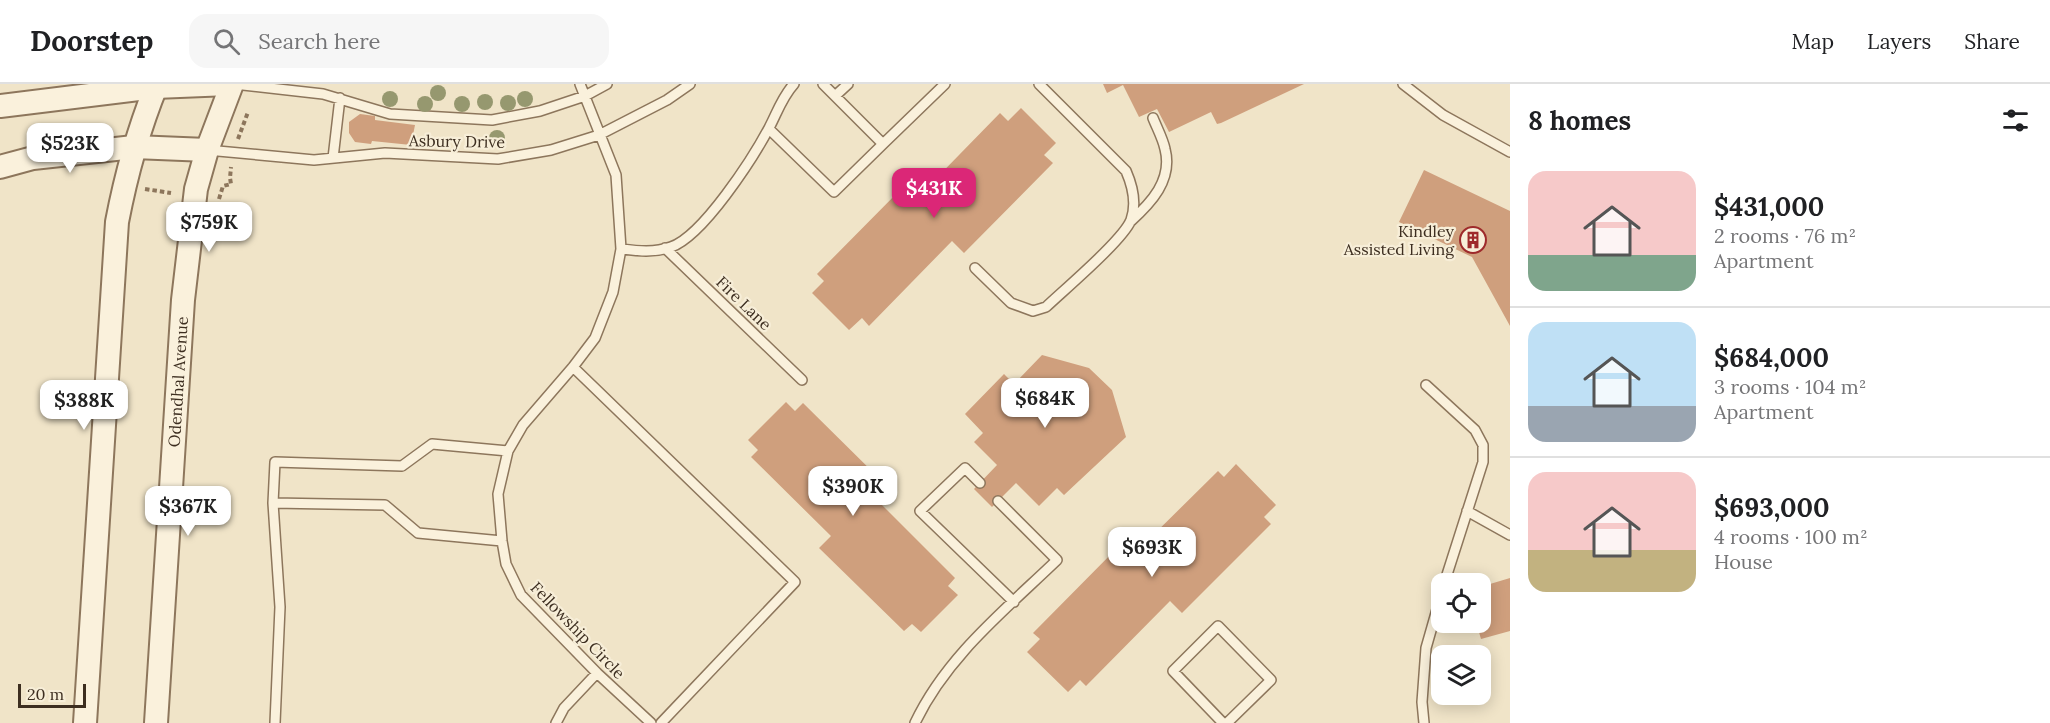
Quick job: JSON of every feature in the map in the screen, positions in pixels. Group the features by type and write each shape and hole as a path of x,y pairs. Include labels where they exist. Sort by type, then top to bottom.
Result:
{"street":[{"path":"0,106 156,86 232,84"},
{"name":"Odendhal Avenue","path":"156,723 183,300 196,189 207,150 232,84"},
{"path":"85,723 117,222 134,147 156,86"},
{"path":"0,166 33,158 134,147 207,150"}],"lane":[{"name":"Asbury Drive","path":"232,84 323,94 390,114 492,120 540,111 585,96 607,84"},
{"name":"Fellowship Circle","path":"580,84 616,176 621,249 613,292 595,338 523,425 508,451 498,494 502,542 507,564 520,595 597,673 651,723"},
{"name":"Asbury Drive","path":"207,150 314,160 385,153 498,159 551,150 599,135 667,100 690,84"},
{"path":"621,249 646,252 673,247 700,226 735,181 769,129 785,93 794,84"},
{"path":"823,84 882,144"},
{"path":"835,96 848,84"},
{"path":"769,129 834,192 945,84"},
{"path":"1039,84 1126,171 1135,203 1130,222"},
{"path":"1403,84 1443,115 1510,152"},
{"path":"333,158 340,98"},
{"path":"975,268 1011,303 1033,311 1046,307 1117,240 1130,222 1151,203 1167,175 1166,151 1153,118"},
{"name":"Fire Lane","path":"665,248 802,380"},
{"path":"573,367 795,582 661,723"},
{"path":"1425,385 1475,430 1483,445 1483,462 1448,573"},
{"path":"275,723 280,607 273,503 275,462 402,466 432,444 508,451"},
{"path":"980,483 965,468 921,511 1014,602"},
{"path":"915,723 938,682 960,654 1057,560 998,501"},
{"path":"273,503 385,505 418,533 502,542"},
{"path":"1467,512 1510,534"},
{"path":"1218,626 1271,680 1225,723 1173,671 1218,626"},
{"path":"1424,723 1422,702 1426,648 1431,630"},
{"path":"556,723 564,708 597,673"}],"path":[{"path":"217,208 223,186 231,184 234,153 257,86"},
{"path":"141,189 171,193"}],"building":[{"path":"1103,84 1304,84 1221,123 1217,124 1211,112 1169,132 1157,109 1139,117 1123,85 1107,93"},
{"path":"1021,108 1056,143 1044,155 1053,163 964,253 952,241 869,326 862,318 849,330 812,293 824,281 817,274 905,185 918,197 1000,113 1008,121"},
{"path":"360,114 375,116 375,120 415,125 411,145 372,141 371,144 355,142 349,133 349,122"},
{"name":"Kindley Assisted Living","path":"1424,170 1510,211 1510,326 1472,257 1399,222"},
{"path":"1042,355 1089,368 1112,390 1126,437 1064,495 1057,488 1039,506 1016,483 992,507 974,489 997,465 974,442 983,433 965,414 1004,374 1014,384"},
{"path":"786,402 795,411 803,403 888,487 876,499 955,578 948,586 958,595 921,632 912,624 904,631 819,548 831,536 751,457 758,450 748,440"},
{"path":"1236,464 1276,505 1264,517 1271,524 1182,613 1170,601 1086,686 1080,680 1068,692 1027,652 1040,639 1033,633 1122,543 1134,554 1218,471 1224,477"},
{"path":"1510,578 1510,631 1481,639 1479,633 1491,633 1491,584"}],"place":[{"name":"Kindley Assisted Living","path":"1473,240"}]}
